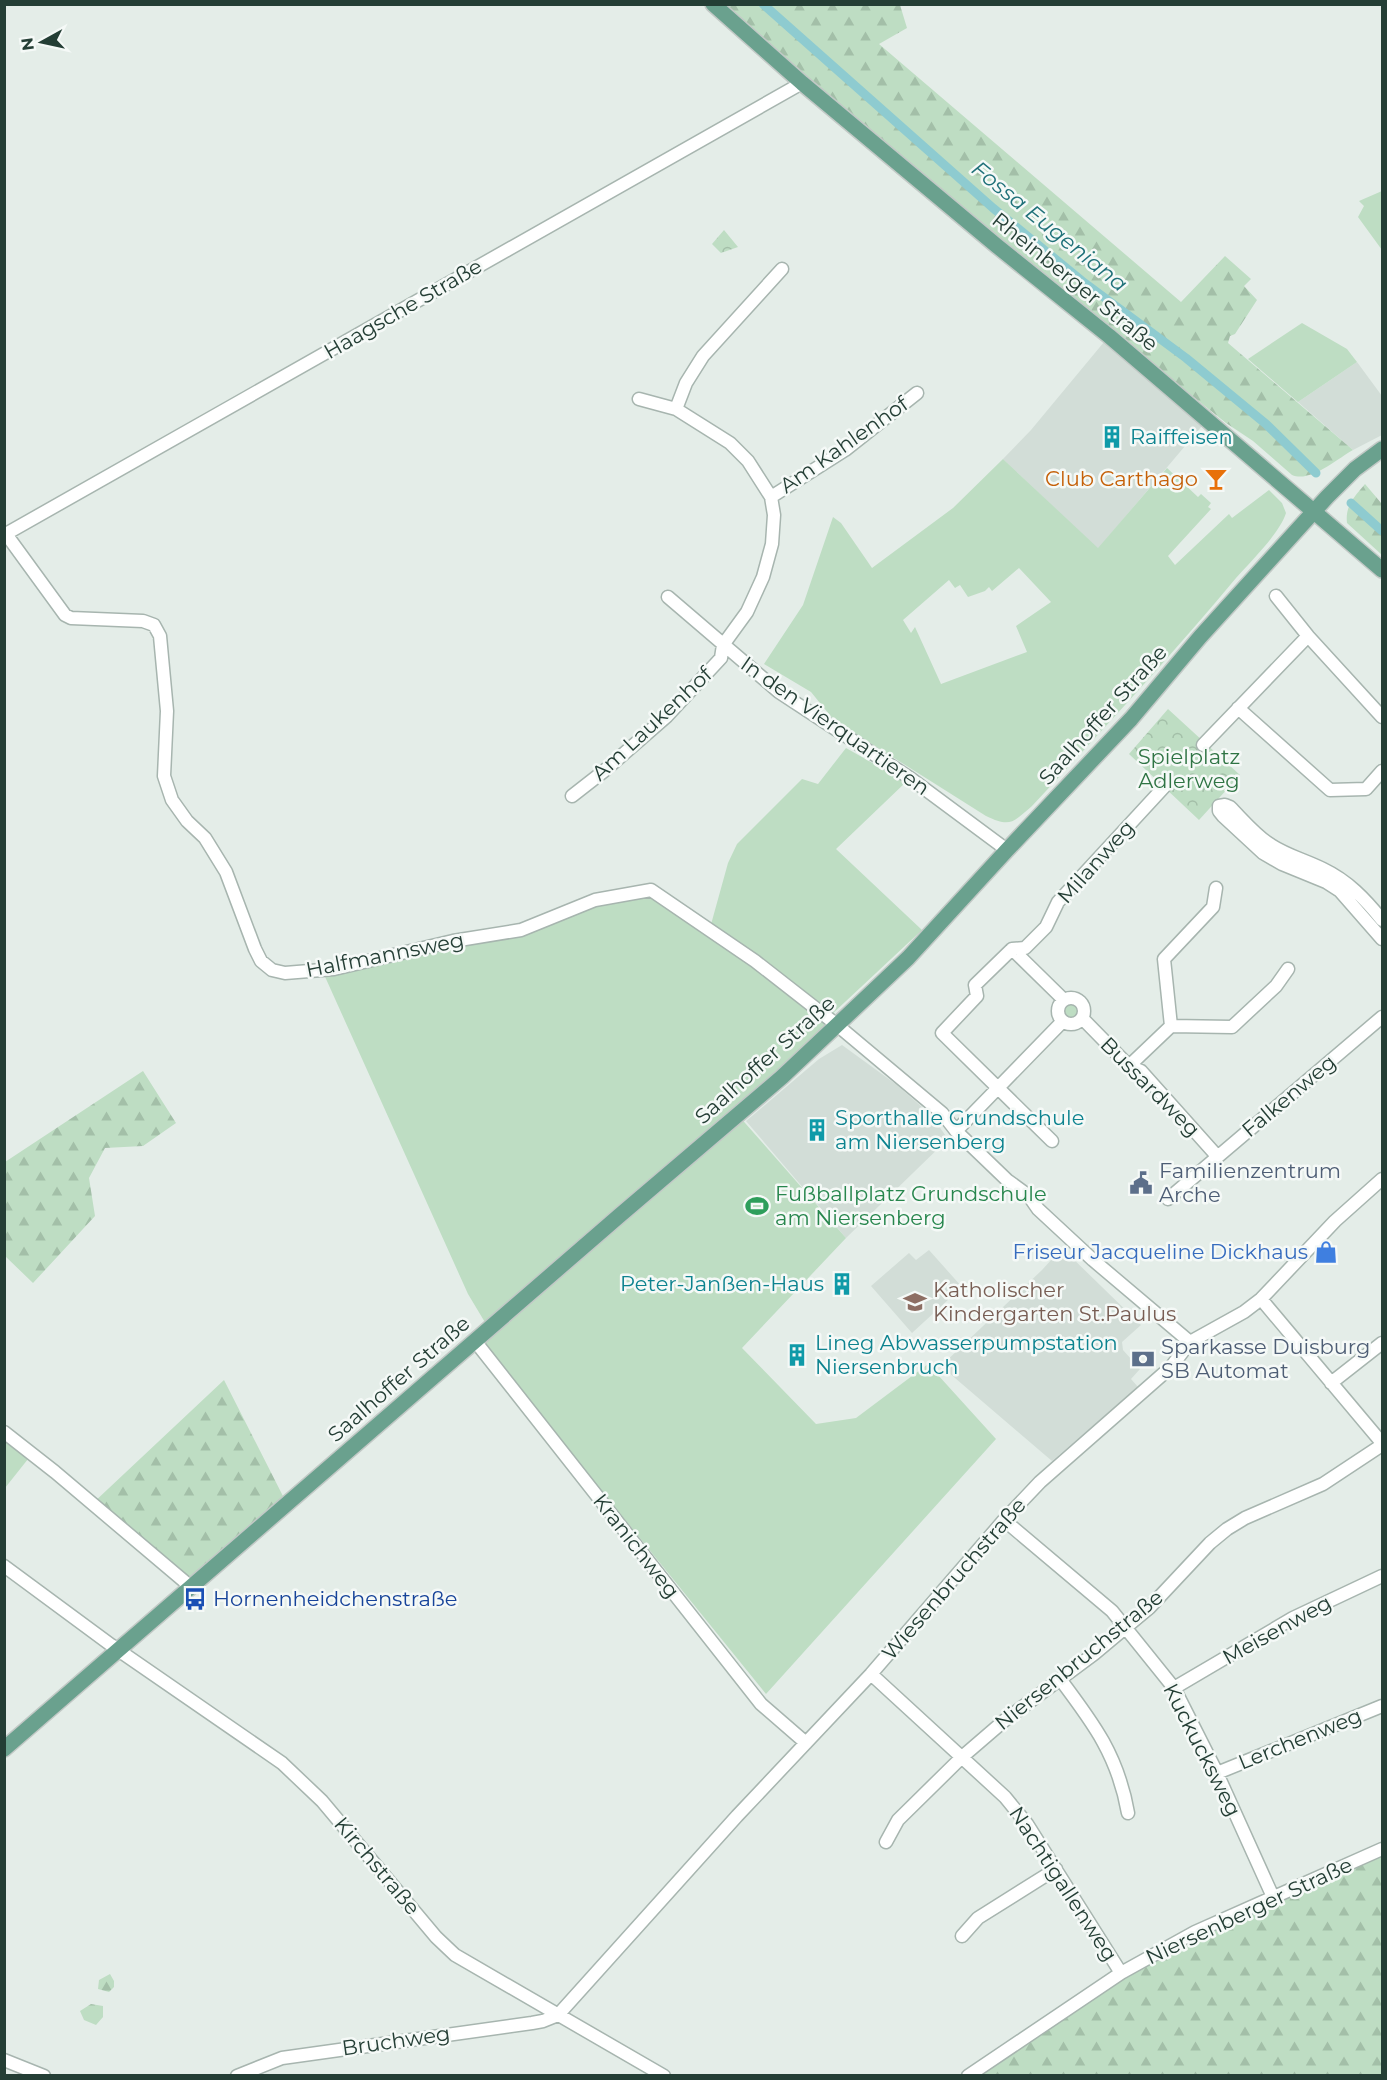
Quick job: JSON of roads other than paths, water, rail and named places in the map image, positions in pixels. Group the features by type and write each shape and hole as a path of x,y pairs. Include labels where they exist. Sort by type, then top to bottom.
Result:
{"main road":[{"name":"Rheinberger Straße","path":"713,4 802,83 1109,336 1383,570"},
{"name":"Saalhoffer Straße","path":"4,1749 782,1077 908,958 1131,719 1200,637 1314,511 1354,469 1383,449"}],"street":[{"name":"Haagsche Straße","path":"5,534 802,83"},
{"path":"676,409 686,383 703,356 782,269"},
{"name":"Am Kahlenhof","path":"771,497 845,450 917,393"},
{"path":"639,399 676,409 729,443 748,462 771,497"},
{"name":"Am Laukenhof","path":"572,796 667,716 721,658 723,645 747,612 764,576 772,544 774,515 771,497"},
{"name":"Halfmannsweg","path":"5,534 65,615 71,618 143,621 154,625 160,636 168,711 164,776 172,800 187,821 205,838 224,869 255,949 266,967 285,973 334,969 453,941 521,930 595,900 651,890 755,961 837,1024"},
{"name":"In den Vierquartieren","path":"668,597 796,704 910,778 1007,850"},
{"path":"1276,597 1308,636 1383,717"},
{"path":"1203,745 1308,636"},
{"path":"1238,708 1330,790 1366,789 1383,771"},
{"name":"Milanweg","path":"999,1088 942,1033 977,996 975,985 1012,949 1024,948 1046,927 1058,902 1165,786"},
{"path":"1383,920 1360,894 1342,879 1291,857 1269,844 1230,807 1219,806 1219,811 1223,816 1260,851 1340,891 1383,939"},
{"path":"1171,1026 1164,959 1213,907 1216,888"},
{"path":"1012,949 1064,1000"},
{"path":"1129,1066 1171,1026 1232,1028 1276,986 1288,969"},
{"path":"1073,998 1079,1001 1084,1010 1082,1018 1072,1024 1062,1021 1058,1008 1064,1000 1073,998"},
{"name":"Falkenweg","path":"1168,1199 1383,1017"},
{"name":"Bussardweg","path":"1082,1018 1129,1066 1141,1071 1217,1156"},
{"path":"956,1131 1062,1021"},
{"path":"837,1024 942,1113 956,1131 1007,1180 1029,1196 1038,1209 1093,1260 1190,1342"},
{"path":"999,1088 1052,1141"},
{"name":"Wiesenbruchstraße","path":"558,2014 871,1674 1004,1520 1049,1474 1171,1366 1190,1342 1244,1312 1261,1299 1335,1221 1383,1179"},
{"path":"1261,1299 1383,1444"},
{"name":"Kranichweg","path":"475,1341 761,1704 806,1743"},
{"path":"1331,1383 1383,1343"},
{"path":"4,1432 191,1587"},
{"name":"Niersenbruchstraße","path":"886,1842 898,1820 962,1757 1005,1720 1149,1608 1210,1543 1227,1529 1245,1518 1323,1484 1383,1444"},
{"name":"Kuckucksweg","path":"1004,1520 1112,1611 1174,1688 1217,1773 1273,1897"},
{"path":"4,1566 119,1650"},
{"name":"Meisenweg","path":"1174,1688 1293,1618 1383,1576"},
{"name":"Kirchstraße","path":"119,1650 282,1762 322,1801 436,1937 455,1955 558,2014 646,2070 664,2076"},
{"name":"Nachtigallenweg","path":"871,1674 1005,1797 1027,1824 1121,1974"},
{"path":"1060,1679 1087,1714 1106,1745 1124,1789 1128,1813"},
{"name":"Lerchenweg","path":"1217,1773 1383,1706"},
{"name":"Niersenberger Straße","path":"968,2076 1121,1974 1195,1932 1383,1849"},
{"path":"962,1936 978,1918 1056,1869"},
{"name":"Bruchweg","path":"237,2076 282,2058 532,2023 558,2014"},
{"path":"4,2061 44,2076"}],"waterway":[{"name":"Fossa Eugeniana","path":"763,4 993,208 1082,281 1186,358 1266,424 1316,473"},
{"name":"Fossa Eugeniana","path":"1351,503 1382,531"}],"place":[{"name":"Raiffeisen","path":"1112,437"},
{"name":"Club Carthago","path":"1216,479"},
{"name":"Sporthalle Grundschule am Niersenberg","path":"817,1130"},
{"name":"Familienzentrum Arche","path":"1141,1183"},
{"name":"Fußballplatz Grundschule am Niersenberg","path":"757,1206"},
{"name":"Friseur Jacqueline Dickhaus","path":"1326,1252"},
{"name":"Peter-Janßen-Haus","path":"842,1284"},
{"name":"Katholischer Kindergarten St.Paulus","path":"915,1302"},
{"name":"Lineg Abwasserpumpstation Niersenbruch","path":"797,1355"},
{"name":"Sparkasse Duisburg SB Automat","path":"1143,1359"},
{"name":"Hornenheidchenstraße","path":"195,1599"}],"park label":[{"name":"Spielplatz Adlerweg","path":"1189,769"}]}
